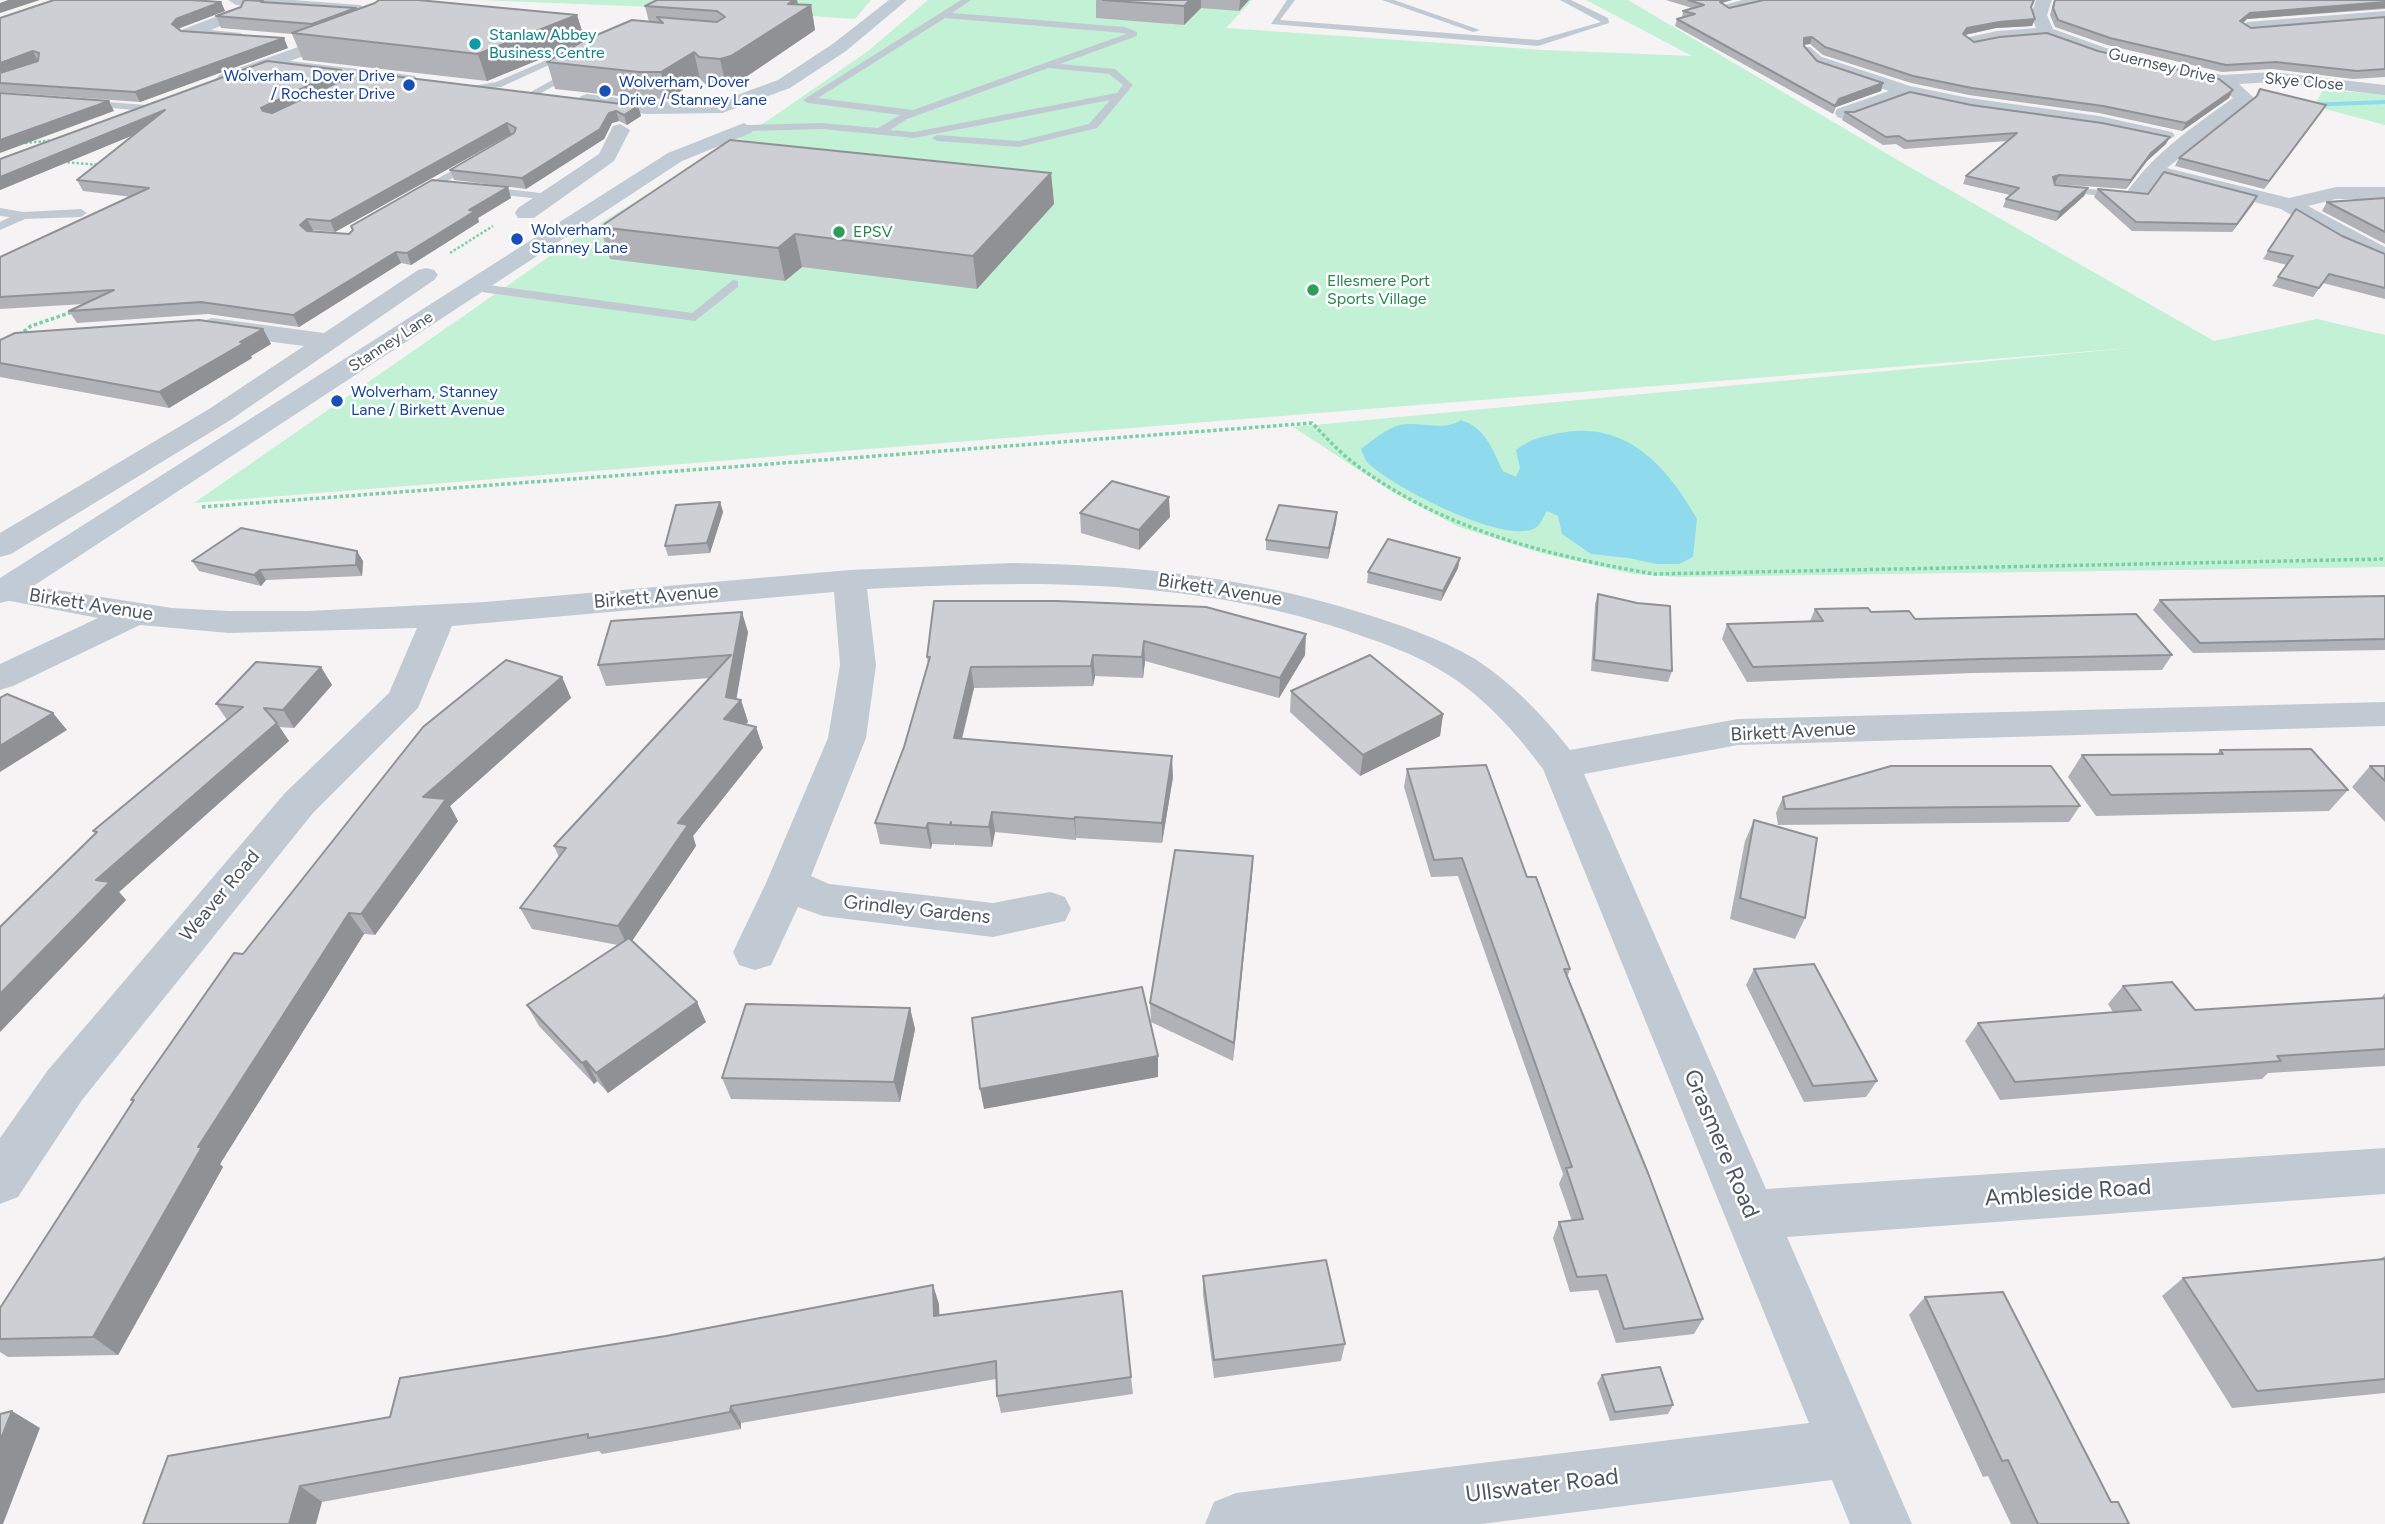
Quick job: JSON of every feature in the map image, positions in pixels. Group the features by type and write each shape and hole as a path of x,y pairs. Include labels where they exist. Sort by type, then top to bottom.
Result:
{"main road":[{"path":"746,129 722,130 698,124 696,120 704,112 784,84 851,39 899,0"},
{"path":"724,107 757,106 777,112 784,84"},
{"name":"Stanney Lane","path":"2,592 675,157 772,118 777,112"},
{"name":"Stanney Lane","path":"675,157 696,132 698,124"}],"street":[{"path":"1735,4 1761,0"},
{"path":"1971,42 1997,36 2046,32 2039,15 2044,0"},
{"path":"2353,0 2385,15"},
{"path":"207,85 324,43 370,20 238,6 187,33 256,38"},
{"path":"2248,27 2333,22 2385,15"},
{"name":"Guernsey Drive","path":"2046,32 2101,52 2222,80 2245,98 2188,141 2142,184 2136,195"},
{"path":"283,40 324,43"},
{"path":"1822,61 1906,91 1969,104 2099,122 2188,141"},
{"path":"269,64 422,81"},
{"name":"Skye Close","path":"2222,80 2272,77 2385,90"},
{"path":"470,87 646,108 724,107"},
{"path":"1843,113 1906,91"},
{"path":"62,139 153,106"},
{"path":"646,108 698,124"},
{"path":"526,213 607,157 617,135 640,138"},
{"path":"2157,170 2289,204 2385,256"},
{"path":"2289,204 2336,193 2385,193"},
{"path":"549,197 603,203"},
{"path":"0,547 219,415 426,275"},
{"path":"195,326 328,341"},
{"name":"Birkett Avenue","path":"2,592 135,614 227,622 439,616 850,580 987,572 1121,576 1200,583 1276,597 1344,617 1422,647 1462,668 1499,695 1534,727 1561,765 1738,732 2385,714"},
{"path":"755,952 787,883 847,738 858,665 850,580"},
{"path":"0,678 135,614"},
{"name":"Weaver Road","path":"0,1180 65,1086 248,862 299,803 405,699 439,616"},
{"name":"Grasmere Road","path":"1561,765 1881,1524"},
{"name":"Grindley Gardens","path":"787,883 823,900 993,920 1050,909"},
{"name":"Ambleside Road","path":"1750,1215 2385,1171"},
{"name":"Ullswater Road","path":"1236,1524 1849,1448"}],"lane":[{"path":"914,113 808,100 967,0"},
{"path":"1291,0 1274,22 1538,43 1605,23 1605,20 1564,0"},
{"path":"1386,0 1508,41"},
{"path":"879,132 894,121 914,113 1131,37 1134,33 1125,30 944,15"},
{"path":"470,87 498,86 606,37 539,30"},
{"path":"1807,49 1822,61"},
{"path":"532,94 582,68 588,62"},
{"path":"746,129 822,126 1019,144 1093,126 1128,85 1112,71 1051,66"},
{"path":"344,86 368,75"},
{"path":"914,135 1120,95"},
{"path":"66,102 153,106"},
{"path":"777,112 822,126"},
{"path":"422,191 490,152"},
{"path":"434,184 549,197"},
{"path":"2055,189 2136,195"},
{"path":"0,212 23,216 81,213"},
{"path":"0,226 23,216"},
{"path":"474,287 695,317 733,284"}],"path":[{"path":"22,143 62,139"},
{"path":"53,161 101,165"},
{"path":"426,275 424,269 501,220 526,213"},
{"path":"16,338 31,326 77,310"},
{"path":"190,508 1312,424 1354,463 1413,501 1478,531 1601,566 1654,574 2385,559"}],"green space":[{"path":"479,0 871,0 855,19 704,9"},
{"name":"Ellesmere Port Sports Village","path":"928,0 1252,0 1226,28 1543,50 1692,56 1586,0 1628,0 1894,158 2214,341 2317,319 2385,335 2385,567 1679,577 1633,574 1541,553 1459,527 1394,493 1293,427 2130,348 194,503 573,240 773,117 868,51"},
{"path":"2323,90 2385,94 2385,125 2314,106"}],"water":[{"path":"1461,420 1477,428 1491,447 1503,471 1516,477 1520,468 1516,450 1537,438 1560,433 1605,433 1642,451 1672,481 1697,519 1693,557 1679,564 1657,564 1591,554 1562,534 1558,516 1547,511 1537,527 1520,531 1500,529 1475,521 1423,498 1381,473 1368,463 1361,449 1384,432 1400,425 1440,426"}],"building":[{"path":"54,0 221,2 176,19 172,24 181,31 284,38 135,92 0,83 0,73 38,61 39,53 33,51 0,63 0,18"},
{"path":"244,0 356,8 312,24 216,16 241,7"},
{"path":"379,0 418,0 577,15 478,54 292,33"},
{"path":"657,0 794,0 788,4 811,5 731,56 720,59 699,57 694,52 661,72 547,62 585,40 632,20 663,23 657,17 717,22 725,17 717,11 645,6"},
{"path":"1103,0 1190,0 1184,6"},
{"path":"1688,0 1721,0 1720,2 1729,8 1764,0 2034,0 2031,7 2035,19 1967,28 1963,34 1974,42 2047,33 2098,51 2219,79 2233,90 2186,123 2103,106 1972,88 1913,76 1825,47 1812,37 1804,38 1804,46 1817,61 1883,83 1839,99 1835,106 1677,19 1695,14 1683,11 1704,5"},
{"path":"2055,0 2385,0 2250,13 2240,21 2251,28 2385,17 2385,69 2357,71 2276,62 2226,65 2110,38 2058,20 2053,8"},
{"path":"267,61 341,70 261,108 272,113 360,72 638,106 624,115 616,111 609,113 600,129 522,178 450,170 514,133 516,128 507,123 330,221 307,219 300,225 307,231 349,234 353,230 351,226 432,180 508,187 407,253 396,252 293,315 201,302 69,311 114,290 0,297 0,257 149,188 77,180 165,110 0,177 0,159"},
{"path":"2260,89 2326,105 2269,181 2179,158 2257,96"},
{"path":"1910,92 1971,105 2102,123 2170,137 2151,153 2131,180 2059,175 2053,177 2055,185 2088,188 2060,212 2006,199 2019,188 1966,176 2017,133 1907,141 1899,136 1886,137 1845,112 1854,112"},
{"path":"0,93 109,101 0,140"},
{"path":"730,140 1051,173 973,256 795,234 778,248 600,227"},
{"path":"2164,172 2257,196 2237,224 2136,222 2098,189 2148,194"},
{"path":"2385,198 2385,232 2327,202"},
{"path":"2296,209 2342,236 2385,254 2385,288 2329,274 2319,288 2278,277 2293,256 2268,251"},
{"path":"199,320 263,329 240,342 244,343 159,392 0,363 0,340 15,333"},
{"path":"1112,481 1169,497 1139,530 1080,513"},
{"path":"720,502 707,543 665,546 676,505"},
{"path":"1279,505 1337,512 1329,548 1266,540"},
{"path":"241,528 357,551 356,565 260,570 254,575 192,561"},
{"path":"1388,539 1460,558 1443,591 1368,572"},
{"path":"1598,594 1637,603 1670,606 1672,671 1594,660"},
{"path":"2385,596 2385,639 2200,643 2160,600"},
{"path":"934,601 1057,601 1206,607 1306,634 1280,678 1144,641 1142,657 1093,655 1091,666 971,667 954,738 1172,756 1162,823 992,812 989,827 951,825 951,822 950,825 928,823 926,828 875,823 904,747 930,657 927,657"},
{"path":"1868,608 1871,612 1909,611 1915,619 2136,614 2172,655 1753,667 1727,624 1823,621 1815,609"},
{"path":"742,612 726,697 741,700 724,719 756,727 678,823 688,825 618,926 520,908 566,848 554,846 731,655 598,665 611,621"},
{"path":"1370,655 1443,714 1363,755 1291,691"},
{"path":"506,660 562,677 423,797 446,799 361,914 349,913 198,1147 202,1147 93,1337 0,1339 0,1308 134,1100 131,1100 234,953 243,954 423,727"},
{"path":"256,662 321,667 283,710 264,708 277,723 96,880 110,882 0,994 0,927 97,832 93,831 243,707 216,704"},
{"path":"7,694 53,713 0,746 0,698"},
{"path":"2311,749 2348,790 2111,795 2082,755 2223,754 2220,750"},
{"path":"1486,765 1527,877 1536,877 1570,969 1564,969 1648,1173 1703,1319 1624,1329 1606,1275 1577,1277 1559,1222 1583,1219 1566,1168 1572,1167 1462,858 1434,860 1407,769"},
{"path":"1891,766 2051,766 2080,806 1785,809 1783,797"},
{"path":"2370,766 2385,766 2385,781"},
{"path":"1754,820 1817,838 1805,918 1740,898"},
{"path":"1175,850 1253,856 1234,1043 1150,1003"},
{"path":"629,938 697,1002 596,1073 586,1061 582,1063 527,1005"},
{"path":"1814,964 1877,1081 1813,1086 1754,969"},
{"path":"2172,982 2195,1010 2385,998 2385,1049 2277,1056 2281,1061 2015,1082 1978,1023 2141,1010 2123,986"},
{"path":"1142,987 1158,1056 980,1089 972,1018"},
{"path":"746,1004 910,1008 894,1082 722,1078"},
{"path":"2385,1259 2385,1379 2257,1391 2183,1278"},
{"path":"1326,1260 1345,1344 1214,1360 1203,1276"},
{"path":"933,1285 934,1316 1122,1291 1131,1377 997,1396 996,1361 731,1406 730,1412 657,1426 588,1438 588,1434 300,1486 289,1524 143,1524 168,1456 390,1417 400,1378 666,1336"},
{"path":"2003,1292 2111,1502 2118,1502 2129,1524 2038,1524 2008,1460 2002,1461 1925,1297"},
{"path":"1660,1367 1673,1405 1615,1412 1602,1375"},
{"path":"12,1411 0,1441 0,1414"}],"waterway":[{"path":"2306,105 2385,102"}],"place":[{"name":"Stanlaw Abbey Business Centre","path":"475,44"},
{"name":"Wolverham, Dover Drive / Rochester Drive","path":"409,85"},
{"name":"Wolverham, Dover Drive / Stanney Lane","path":"605,91"},
{"name":"EPSV","path":"839,232"},
{"name":"Wolverham, Stanney Lane","path":"517,239"},
{"name":"Ellesmere Port Sports Village","path":"1313,290"},
{"name":"Wolverham, Stanney Lane / Birkett Avenue","path":"337,401"}]}
